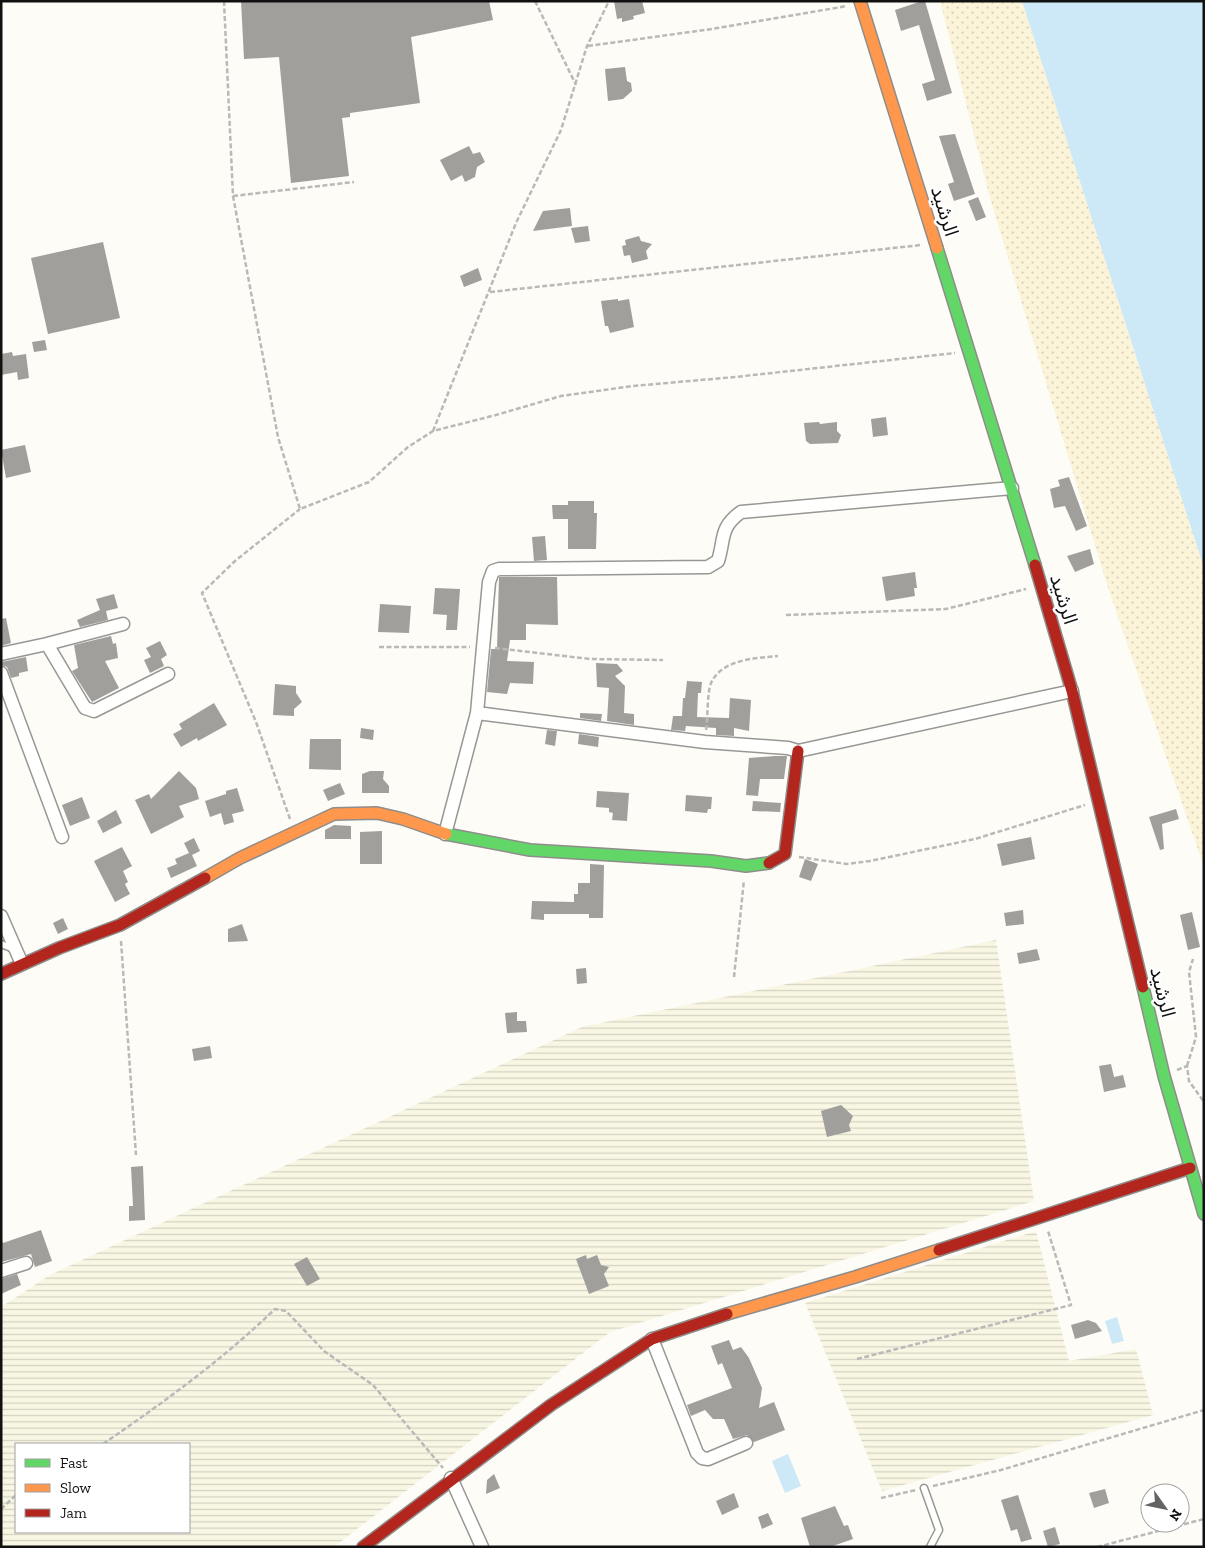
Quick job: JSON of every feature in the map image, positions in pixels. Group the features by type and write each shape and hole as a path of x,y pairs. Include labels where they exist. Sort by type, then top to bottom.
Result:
{"street":[{"name":"الرشيد","path":"861,3 1012,488 1072,691 1164,1076 1204,1214"},
{"path":"445,834 477,714 488,582 494,571 499,568 708,567 718,562 722,535 726,526 741,512 1012,488"},
{"path":"1,654 122,624"},
{"path":"47,644 85,708 94,711 168,674"},
{"path":"1,673 62,837"},
{"path":"477,714 705,742 788,748 798,751 1072,691"},
{"path":"1,974 120,925 240,858 295,834 311,824 334,814 377,813 403,819 445,834 530,850 711,861 746,866 771,863 785,854 798,751"},
{"path":"1,916 22,964"},
{"path":"363,1547 451,1478 551,1405 652,1339 708,1319 855,1277 1190,1168"},
{"path":"1,1272 26,1263"},
{"path":"652,1339 697,1453 702,1458 708,1459 746,1443"},
{"path":"451,1478 482,1547"}],"lane":[{"path":"1,944 15,949"},
{"path":"924,1488 939,1530 930,1547"}],"path":[{"path":"224,1 233,196 278,437 300,509"},
{"path":"535,1 576,86"},
{"path":"433,430 516,223 561,130 587,46 608,1"},
{"path":"587,46 712,29 861,3"},
{"path":"233,196 354,182"},
{"path":"489,292 935,244"},
{"path":"295,834 256,722 202,593 235,561 300,509 369,482 408,447 433,430 561,396 633,386 735,377 969,351"},
{"path":"786,615 946,609 1040,585"},
{"path":"379,647 483,647 590,659 663,660"},
{"path":"705,742 711,683 721,672 734,663 778,656"},
{"path":"785,854 847,864 870,861 975,838 1098,801"},
{"path":"734,977 746,866"},
{"path":"120,925 136,1155"},
{"path":"1193,959 1189,972 1196,1037 1187,1066 1190,1081 1204,1102"},
{"path":"1164,1076 1187,1066"},
{"path":"858,1359 1071,1305 1043,1215"},
{"path":"104,1443 188,1385 238,1345 275,1310 286,1311 324,1350 373,1385 451,1478"},
{"path":"881,1498 1001,1470 1204,1410"},
{"path":"1,1510 15,1497"},
{"path":"1097,1547 1204,1519"}],"shaded area":[{"path":"996,940 1034,1201 610,1332 334,1547 1,1547 1,1307 50,1275 582,1027"},
{"path":"1036,1231 1069,1361 1136,1349 1153,1415 882,1491 805,1303"}],"sand":[{"path":"940,1 1022,1 1204,568 1204,867 1108,588 990,198"}],"water":[{"path":"1022,1 1204,1 1204,568"},
{"path":"1117,1317 1124,1341 1112,1344 1105,1321"},
{"path":"788,1454 801,1486 785,1493 772,1461"}],"building":[{"path":"241,1 489,1 493,20 411,37 420,103 350,113 350,117 342,118 349,176 291,183 279,57 244,59"},
{"path":"614,1 642,1 645,13 633,16 634,19 622,22 622,18 617,19"},
{"path":"925,1 952,93 927,101 922,84 935,80 919,25 901,31 895,10"},
{"path":"625,67 627,81 631,83 632,91 623,99 608,101 605,69"},
{"path":"955,134 975,194 954,201 948,184 954,182 939,136"},
{"path":"469,146 473,154 480,152 485,162 477,167 475,177 465,182 462,175 451,181 440,160"},
{"path":"978,197 986,217 976,221 968,201"},
{"path":"570,208 572,226 533,231 543,211"},
{"path":"588,226 590,241 575,243 571,228"},
{"path":"639,236 641,241 652,244 646,251 648,259 632,263 630,255 624,256 622,246 626,245 625,240"},
{"path":"103,242 120,318 48,334 31,258"},
{"path":"478,268 482,280 464,287 460,276"},
{"path":"618,299 618,301 629,299 634,327 610,333 608,326 605,326 601,301"},
{"path":"45,340 47,350 34,352 32,342"},
{"path":"12,352 13,356 26,354 29,378 18,380 17,372 1,375 1,354"},
{"path":"886,417 888,435 873,437 871,419"},
{"path":"819,422 820,424 837,422 837,431 841,435 838,443 810,444 806,441 804,423"},
{"path":"25,445 31,472 6,478 1,450"},
{"path":"1069,477 1087,526 1076,531 1065,506 1054,508 1050,489 1060,486 1058,480"},
{"path":"568,501 594,501 594,513 597,513 596,549 568,549 568,519 553,519 552,505 568,505"},
{"path":"545,536 547,560 534,561 532,537"},
{"path":"1090,549 1094,564 1075,572 1067,556"},
{"path":"915,572 917,588 914,588 915,596 886,601 882,577"},
{"path":"499,577 557,577 558,625 526,624 526,640 510,640 507,661 534,662 533,684 510,683 507,694 487,692 491,649 497,649"},
{"path":"435,588 460,589 457,630 446,630 447,615 433,614"},
{"path":"114,594 118,608 106,611 108,620 80,627 77,620 100,610 96,599"},
{"path":"380,604 411,606 409,633 378,632"},
{"path":"6,618 11,643 1,646 1,619"},
{"path":"111,636 113,644 116,643 118,658 105,661 119,688 92,702 72,671 78,668 74,645"},
{"path":"160,641 167,655 161,659 164,666 150,673 144,660 151,657 146,648"},
{"path":"26,657 28,671 19,673 19,676 11,678 7,667 1,665 1,662"},
{"path":"596,663 617,664 623,671 615,676 625,686 624,713 634,714 634,725 607,721 609,688 597,687"},
{"path":"687,681 702,682 701,693 698,693 697,717 729,718 730,698 751,700 749,731 734,728 734,736 716,735 716,728 686,726 685,731 671,730 673,716 682,716 683,698 685,698"},
{"path":"275,684 296,686 296,693 302,702 294,709 294,716 273,715"},
{"path":"214,703 227,725 198,741 197,738 181,747 173,734 182,729 179,724"},
{"path":"580,713 602,714 601,721 580,718"},
{"path":"361,728 374,730 373,740 360,738"},
{"path":"547,730 557,731 555,746 545,744"},
{"path":"579,734 599,737 598,747 578,744"},
{"path":"310,739 341,739 341,770 309,769"},
{"path":"787,756 784,779 760,779 758,796 746,795 749,758"},
{"path":"179,771 196,788 199,799 179,806 184,817 151,834 135,800 149,794 151,799"},
{"path":"370,771 384,771 383,779 389,786 389,793 362,793 362,774"},
{"path":"340,783 345,794 328,801 323,790"},
{"path":"237,788 244,811 232,814 234,822 224,825 221,813 210,817 205,801"},
{"path":"597,791 629,793 627,821 612,820 613,813 609,812 609,808 596,807"},
{"path":"686,795 712,797 711,809 708,809 707,813 685,811"},
{"path":"82,797 90,818 70,826 62,805"},
{"path":"753,801 781,803 780,812 752,811"},
{"path":"1176,809 1179,819 1162,824 1164,849 1160,850 1149,817"},
{"path":"116,810 122,823 103,833 97,821"},
{"path":"334,825 351,826 351,839 325,839 325,830"},
{"path":"382,831 382,864 360,864 360,832"},
{"path":"1031,837 1035,859 1002,866 997,844"},
{"path":"194,838 200,851 192,855 197,866 171,878 167,868 177,864 175,859 189,853 184,843"},
{"path":"122,847 132,866 123,871 128,882 125,884 130,894 115,902 94,861"},
{"path":"805,859 818,864 811,881 799,877"},
{"path":"590,864 604,865 603,918 589,918 589,914 544,914 544,920 531,919 532,901 574,902 574,894 578,894 578,883 590,883"},
{"path":"1023,910 1024,924 1006,926 1004,913"},
{"path":"1192,912 1200,947 1188,950 1180,915"},
{"path":"63,918 68,929 58,934 53,923"},
{"path":"242,924 248,941 228,942 228,929"},
{"path":"1037,949 1040,960 1019,964 1017,953"},
{"path":"586,968 587,983 577,984 576,969"},
{"path":"517,1012 517,1021 526,1021 527,1032 507,1033 505,1013"},
{"path":"210,1046 212,1058 194,1061 192,1049"},
{"path":"1111,1064 1114,1077 1123,1075 1126,1087 1104,1092 1099,1066"},
{"path":"841,1105 853,1116 849,1125 851,1131 827,1137 821,1111"},
{"path":"143,1166 145,1220 129,1221 129,1206 133,1206 131,1167"},
{"path":"41,1230 52,1261 35,1267 31,1254 1,1262 1,1239 3,1243"},
{"path":"586,1255 587,1259 597,1255 601,1265 609,1267 604,1274 609,1286 589,1294 576,1259"},
{"path":"307,1257 320,1279 307,1286 294,1264"},
{"path":"17,1274 21,1285 1,1294 1,1279"},
{"path":"1088,1320 1096,1323 1102,1331 1075,1339 1071,1325"},
{"path":"729,1340 733,1350 741,1347 749,1358 762,1388 759,1408 774,1402 785,1430 754,1442 747,1435 733,1439 724,1419 713,1419 705,1410 691,1416 687,1405 732,1388 722,1363 718,1365 711,1346"},
{"path":"494,1474 500,1488 486,1494 487,1480"},
{"path":"1105,1489 1109,1503 1094,1508 1089,1493"},
{"path":"734,1493 739,1507 722,1515 716,1501"},
{"path":"1018,1495 1032,1539 1021,1542 1017,1529 1011,1531 1001,1500"},
{"path":"835,1506 844,1526 848,1525 853,1539 830,1547 810,1547 801,1518"},
{"path":"768,1513 773,1524 762,1529 758,1517"},
{"path":"1055,1527 1060,1544 1048,1547 1043,1531"}],"traffic: fast":[{"path":"937,248 1035,565"},
{"path":"446,834 530,850 711,861 746,866 769,863"},
{"path":"1143,987 1164,1076 1204,1214"}],"traffic: slow":[{"path":"860,1 937,248"},
{"path":"205,878 240,858 334,814 377,813 403,819 446,834"},
{"path":"727,1314 855,1277 939,1250"}],"traffic: jam":[{"path":"1035,565 1072,691 1143,987"},
{"path":"769,863 785,854 798,751"},
{"path":"1,974 59,948 120,925 205,878"},
{"path":"939,1250 1190,1168"},
{"path":"363,1547 551,1405 652,1339 727,1314"}]}
